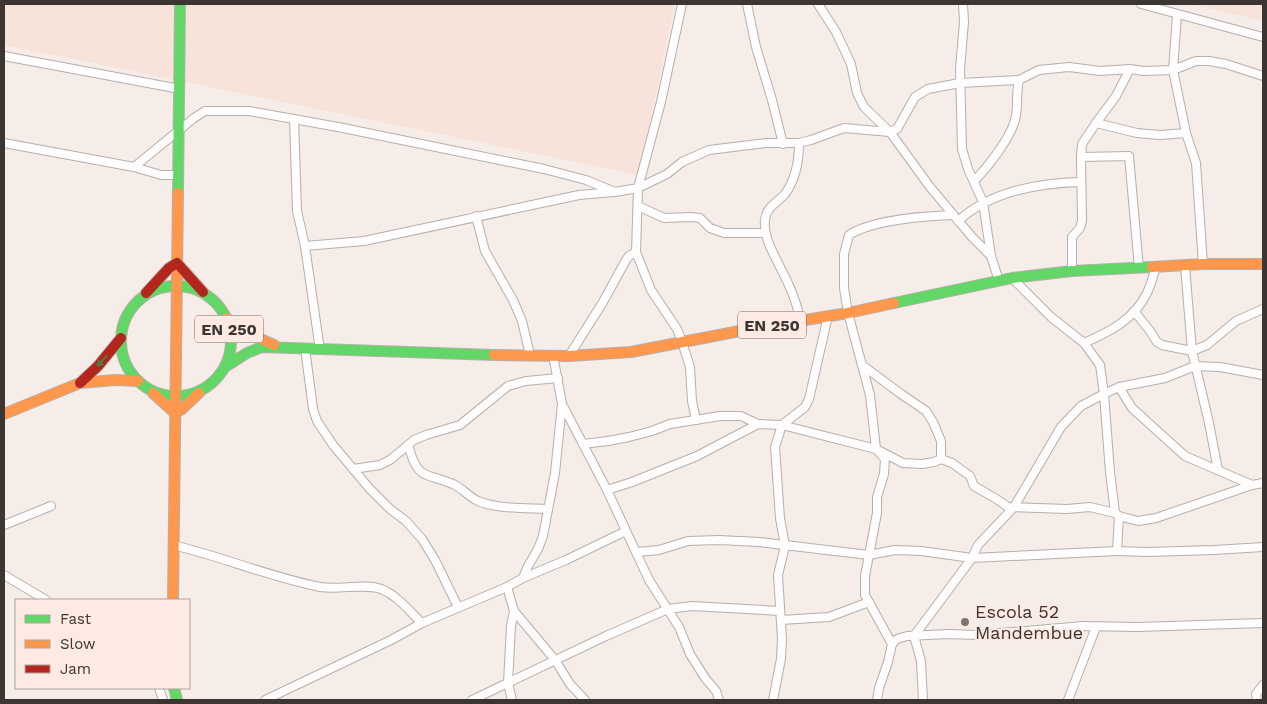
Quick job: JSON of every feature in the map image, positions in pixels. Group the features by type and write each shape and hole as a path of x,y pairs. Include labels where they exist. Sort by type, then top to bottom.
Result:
{"main road":[{"path":"173,599 180,4"},
{"path":"177,263 206,295"},
{"path":"138,301 169,268 177,263"},
{"name":"EN 250","path":"225,367 247,353 262,347 569,356 632,352 800,320 848,314 1012,278 1072,271 1203,264 1263,264"},
{"name":"EN 250","path":"176,286 192,288 206,295 218,305 226,318 231,334 230,351 225,367 216,379 204,388 190,394 176,396 162,394 149,389 138,381 128,369 122,354 121,338 123,324 129,312 138,301 150,293 163,288 176,286"},
{"name":"EN 250","path":"226,318 247,334 278,347"},
{"name":"EN 250","path":"4,414 80,382 98,366 121,338"},
{"name":"EN 250","path":"80,382 138,381"},
{"path":"175,413 182,409 204,388"},
{"path":"149,389 175,413"}],"street":[{"path":"682,4 661,102 638,188 636,252 650,290 677,329 682,342 690,367 692,401 696,420"},
{"path":"747,4 756,47 783,144"},
{"path":"818,4 836,32 851,64 857,93 864,107 890,132 911,163 956,218 991,256"},
{"path":"963,4 964,22 960,83 962,148 968,169 983,202 991,256 999,280"},
{"path":"1142,4 1263,37"},
{"path":"1177,14 1172,70 1177,84 1186,134 1196,163 1203,264"},
{"path":"4,56 180,89"},
{"path":"305,246 364,242 579,195 638,188 667,174 682,162 709,150 766,143 798,143 844,128 890,132 896,129 915,97 936,86 1019,80 1039,70 1056,67 1100,71 1130,69 1144,71 1172,70 1196,61 1209,61 1241,68 1263,76"},
{"path":"1072,271 1072,237 1080,228 1082,221 1082,144 1116,96 1130,69"},
{"path":"974,181 996,154 1014,124 1017,114 1016,94 1019,80"},
{"path":"134,167 205,111 249,111 544,170 586,180 615,192"},
{"path":"294,119 297,211 305,246 320,350"},
{"path":"1096,123 1137,133 1160,135 1186,134"},
{"path":"4,143 134,167 161,175 179,175"},
{"path":"798,143 799,160 785,194 769,208 765,218 765,233 797,303 800,320"},
{"path":"1081,157 1130,156 1139,268"},
{"path":"892,644 865,595 865,576 877,513 877,496 884,474 885,459 876,450 870,395 848,314 843,269 844,254 849,235 858,229 898,220 956,218 983,202 1032,186 1081,182"},
{"path":"638,206 664,218 691,216 700,218 710,228 724,233 765,233"},
{"path":"476,216 485,251 513,300 522,321 530,355"},
{"path":"569,356 603,302 626,260 636,252"},
{"path":"1185,266 1192,352 1218,470"},
{"path":"1084,343 1120,325 1134,311 1147,294 1156,268"},
{"path":"1012,278 1051,317 1084,343 1100,365 1110,472 1117,514 1118,551"},
{"path":"1134,311 1157,342 1162,345 1192,352 1207,345 1236,321 1263,309"},
{"path":"773,700 781,659 778,575 785,546 780,518 774,447 782,425 805,407 809,398 828,316"},
{"path":"304,348 313,409 317,420 333,445 369,488 390,509 406,521 422,539 435,560 458,607"},
{"path":"523,578 543,536 557,458 562,404 553,355"},
{"path":"862,365 926,411 934,422 941,441 941,459"},
{"path":"914,636 972,558 978,545 1014,507 1062,427 1081,406 1119,388 1166,378 1195,366 1220,367 1263,375"},
{"path":"353,468 380,465 426,435 460,425 508,386 526,381 558,378"},
{"path":"1119,388 1132,408 1185,456 1252,485"},
{"path":"562,404 608,490 649,580 679,627 690,654 705,678 716,691 719,700"},
{"path":"583,444 608,442 652,431 670,424 741,416 758,424 782,425 876,450 903,463 922,464 941,459 952,463 970,476 974,486 1008,507 1067,509 1090,507 1138,521 1156,518 1252,485 1263,483"},
{"path":"608,490 697,456 758,424"},
{"path":"408,445 416,469 422,474 454,484 470,497 480,502 547,509"},
{"path":"4,525 51,506"},
{"path":"264,700 391,640 422,623 508,587 523,578 626,531"},
{"path":"637,552 659,550 688,541 704,540 751,542 869,555 895,550 921,551 972,558 1118,551 1206,551 1263,547"},
{"path":"173,545 301,583 324,587 374,586 395,597 422,623"},
{"path":"4,575 44,599"},
{"path":"508,587 514,611 511,626 508,683 512,700"},
{"path":"472,700 621,629 668,609 692,606 780,616 829,617 869,602"},
{"path":"514,611 555,660 570,684 585,700"},
{"path":"877,700 892,644 897,639 914,636 977,635 1084,626 1137,627 1263,623"},
{"path":"1068,700 1096,627"},
{"path":"914,636 920,661 923,700"},
{"path":"1257,700 1256,694 1263,685"},
{"path":"160,689 171,697"}],"shaded area":[{"path":"4,4 675,4 639,175 4,45"},
{"path":"1190,4 1263,4 1263,21"}],"traffic: fast":[{"path":"178,193 180,4"},
{"path":"894,303 1012,278 1072,271 1152,267"},
{"path":"176,286 197,290 215,302 227,320 231,341 227,362 215,380 197,392 176,396 155,392 137,380 125,362 121,341 125,320 137,302 155,290 176,286"},
{"path":"225,367 247,353 262,347 494,355"},
{"path":"174,689 177,700"}],"traffic: slow":[{"path":"173,599 178,193"},
{"path":"1152,267 1203,264 1263,264"},
{"path":"494,355 569,356 631,352 894,303"},
{"path":"226,318 247,333 274,345"},
{"path":"4,414 80,383 115,380 138,381"},
{"path":"153,393 175,413 199,393"}],"traffic: jam":[{"path":"146,293 169,268 177,263 203,292"},
{"path":"80,383 98,366 121,338"}],"place":[{"name":"Escola 52 Mandembue","path":"965,622"}]}
